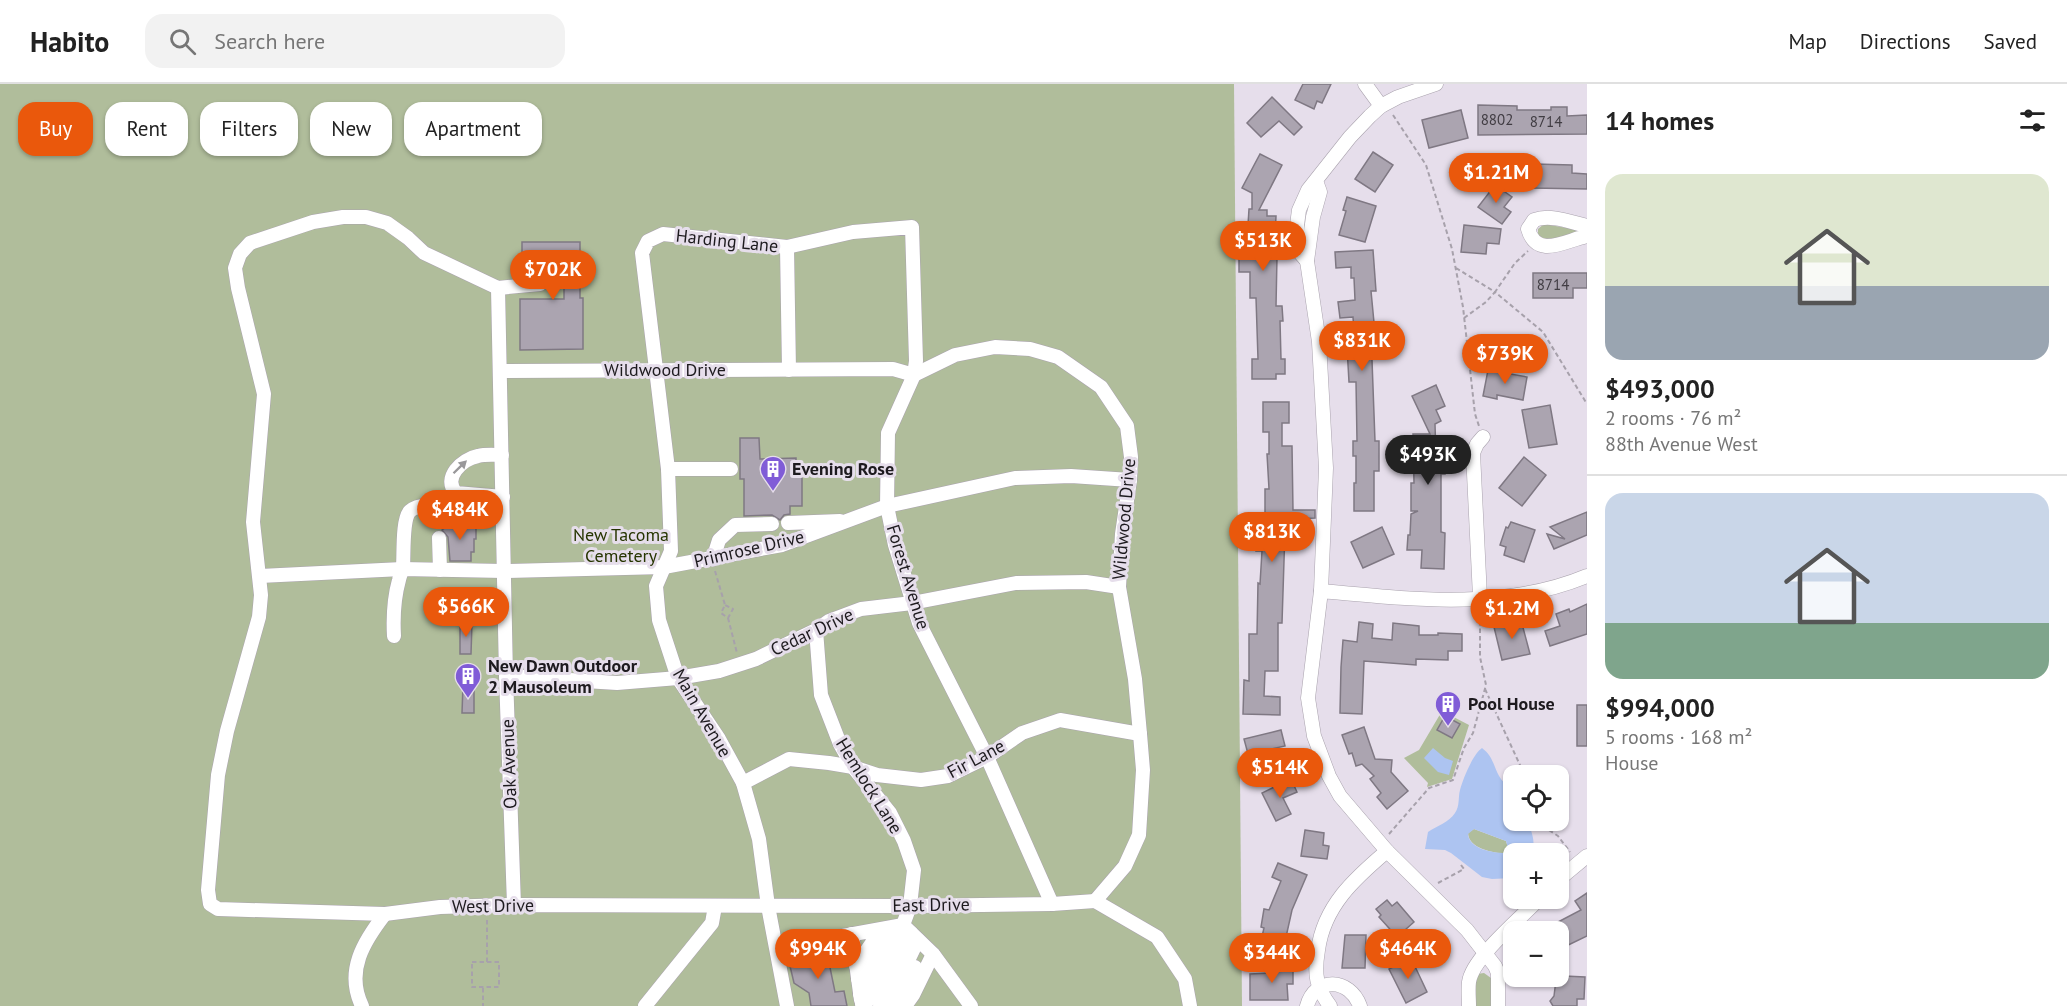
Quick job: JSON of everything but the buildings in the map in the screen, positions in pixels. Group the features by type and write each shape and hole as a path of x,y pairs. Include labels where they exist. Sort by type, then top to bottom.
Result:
{"street":[{"path":"1365,84 1384,105"},
{"path":"1436,84 1384,105 1350,137 1304,197 1299,210 1297,225 1300,253 1306,261 1319,342 1325,422 1325,514 1321,591 1308,698 1314,736 1329,776 1340,796 1383,847 1467,930 1495,966 1498,974 1498,1006"},
{"path":"260,576 254,522 264,394 235,268 240,254 250,243 313,222 343,217 366,217 387,223 424,253 498,288 540,284"},
{"path":"1587,226 1552,218 1534,220 1528,229 1536,243 1548,246 1587,236"},
{"name":"Harding Lane","path":"648,241 663,234 787,247 853,232 912,227"},
{"name":"Forest Avenue","path":"912,227 916,361 914,375 888,433 887,506 895,545 919,623 987,757 1052,904"},
{"name":"Main Avenue","path":"648,241 642,253 668,469 670,550 656,586 659,620 678,678 719,739 743,783 759,839 768,906 787,1006"},
{"path":"787,247 789,370"},
{"name":"Oak Avenue","path":"498,288 506,676 514,904"},
{"name":"Wildwood Drive","path":"501,371 893,369 914,375 955,355 995,347 1030,349 1058,357 1101,387 1127,426 1131,458 1122,534 1119,587 1135,680 1143,770 1139,835 1125,866 1095,901"},
{"path":"1480,597 1473,453 1483,437"},
{"path":"502,455 478,456 466,460 458,466 451,481 452,489 456,493 503,497"},
{"path":"668,469 731,469"},
{"name":"Primrose Drive","path":"260,576 402,569 504,571 664,567 782,545 887,506 1016,478 1071,476 1130,480"},
{"path":"394,636 393,615 402,569 408,512 418,506 437,507 440,521"},
{"path":"788,523 853,520"},
{"path":"713,559 719,540 735,525 772,524"},
{"path":"439,538 440,570"},
{"name":"West Drive","path":"260,576 259,617 227,731 218,775 208,890 210,904 218,909 385,914 440,907 514,904 768,906"},
{"path":"1321,591 1437,599 1504,597 1540,591 1587,576"},
{"name":"Cedar Drive","path":"506,676 617,683 678,678 719,671 740,664 816,630 829,621 861,609 912,603 1016,583 1086,582 1119,587"},
{"name":"Hemlock Lane","path":"816,630 821,695 840,744 853,767 890,813 904,841 914,870 908,936"},
{"name":"Fir Lane","path":"743,783 789,759 829,763 853,767 877,775 921,780 948,776 987,757 1022,733 1060,720 1140,734"},
{"path":"1330,1006 1318,989 1316,960 1319,937 1335,901 1383,847"},
{"path":"1569,871 1583,860"},
{"path":"1095,901 1157,937 1185,980 1190,1006"},
{"name":"East Drive","path":"768,906 1052,904 1095,901"},
{"path":"645,1006 712,923 715,906"},
{"path":"1469,1006 1469,981 1474,966 1529,909"},
{"path":"362,1006 358,998 356,963 366,939 385,914"},
{"path":"852,934 861,990 875,1005 898,971 908,936"},
{"path":"777,948 852,934 908,936 971,1006"},
{"path":"861,990 872,943 908,936"},
{"path":"861,990 876,966 908,936"},
{"path":"880,1006 901,975 908,936"},
{"path":"886,1006 906,978 908,936"},
{"path":"892,1006 905,988 908,936"},
{"path":"898,1006 912,986 908,936"},
{"path":"905,1006 913,995 908,936"},
{"path":"1307,1006 1311,995 1318,989 1335,984 1352,991 1360,1006"}],"path":[{"path":"1384,105 1426,165 1452,249 1464,318 1475,414 1483,437"},
{"path":"1464,318 1486,302 1515,263 1536,243"},
{"path":"1456,268 1495,292 1543,332 1587,404"},
{"path":"713,559 725,605 721,613 728,618 740,664"},
{"path":"1383,847 1429,788 1453,780 1464,748 1473,733 1486,685 1480,657 1480,597"},
{"path":"725,605 733,609 728,618"},
{"path":"1485,689 1520,765"},
{"path":"1550,831 1583,860"},
{"path":"1426,890 1464,869 1462,865"},
{"path":"487,906 487,962"},
{"path":"472,962 499,962 499,987 483,987 472,987 472,962"},
{"path":"483,987 483,1006"}],"green space":[{"name":"New Tacoma Cemetery","path":"0,84 1234,84 1242,1006 0,1006"},
{"path":"1544,224 1584,228 1585,232 1562,238 1543,238 1538,236 1538,229"},
{"path":"1442,711 1469,725 1452,779 1427,787 1428,783 1404,758 1419,750"},
{"path":"1474,829 1506,841 1507,843 1503,843 1503,854 1482,849 1472,843 1468,833"},
{"path":"1484,973 1491,978 1492,1006 1474,1006 1474,982 1477,974"}],"water":[{"path":"1433,748 1445,758 1453,761 1449,775 1438,772 1424,758"},
{"path":"1482,748 1491,758 1503,781 1503,831 1531,831 1533,843 1507,843 1474,829 1468,834 1469,839 1477,847 1503,853 1503,878 1482,877 1445,850 1425,849 1428,832 1450,819 1457,810 1463,780 1472,761"}],"place":[{"name":"Evening Rose","path":"773,492"},
{"name":"New Dawn Outdoor 2 Mausoleum","path":"468,699"},
{"name":"Pool House","path":"1448,727"}]}
